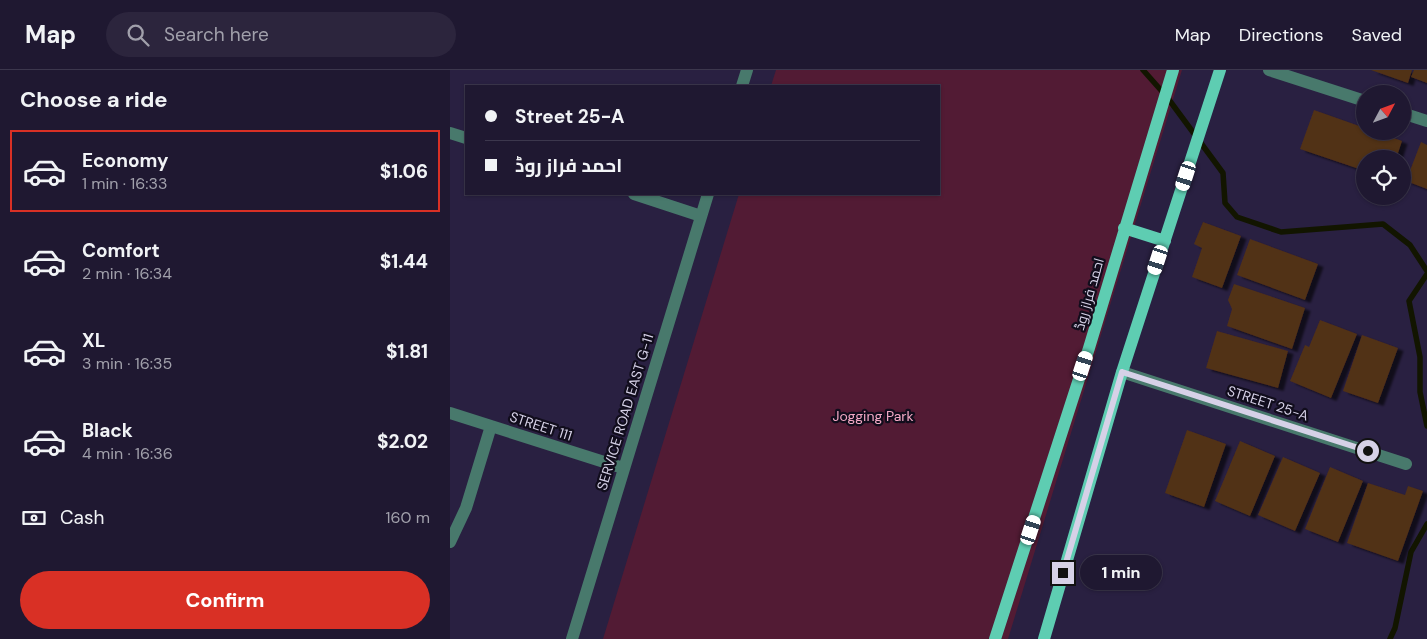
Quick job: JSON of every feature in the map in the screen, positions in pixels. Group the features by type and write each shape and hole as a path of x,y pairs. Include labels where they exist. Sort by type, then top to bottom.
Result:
{"main road":[{"name":"احمد فراز روڈ","path":"996,639 1089,348 1173,70"},
{"path":"1044,639 1122,372 1219,71"},
{"path":"1124,228 1165,241"}],"street":[{"path":"742,85 747,70"},
{"path":"1269,70 1356,98"},
{"path":"1411,116 1427,120"},
{"path":"450,133 465,138"},
{"path":"637,195 701,216"},
{"name":"SERVICE ROAD EAST G-11","path":"572,639 708,195"},
{"name":"STREET 25-A","path":"1122,372 1406,464"},
{"name":"STREET 111","path":"450,413 623,468"},
{"path":"450,542 466,508 491,426"}],"green space":[{"name":"Jogging Park","path":"776,70 1182,70 1008,639 603,639 739,195 940,195 940,85 771,85"}],"building":[{"path":"1371,70 1412,70 1408,83"},
{"path":"1414,70 1427,70 1427,83 1411,77"},
{"path":"1314,110 1356,125 1356,140 1402,141 1399,150 1356,150 1356,168 1300,149"},
{"path":"1421,142 1427,145 1427,189 1411,183 1411,168"},
{"path":"1203,222 1241,236 1222,288 1192,277 1202,248 1194,244"},
{"path":"1250,239 1318,264 1305,300 1237,275"},
{"path":"1234,284 1305,308 1292,349 1227,326 1232,309 1228,300"},
{"path":"1320,320 1357,334 1331,398 1290,381 1305,345 1309,347"},
{"path":"1217,331 1288,351 1278,388 1206,368"},
{"path":"1362,335 1398,348 1378,403 1343,391"},
{"path":"1187,430 1226,444 1204,507 1165,493"},
{"path":"1240,441 1275,456 1250,516 1215,501"},
{"path":"1283,457 1320,473 1295,531 1258,515"},
{"path":"1330,467 1363,481 1338,542 1305,529"},
{"path":"1368,483 1405,495 1408,486 1423,491 1398,561 1347,543"}],"waterway":[{"path":"1143,70 1167,97 1223,173 1225,203 1237,217 1281,232 1383,224 1410,245 1427,271"},
{"path":"1427,274 1409,301 1420,357 1420,392 1427,426"},
{"path":"1390,639 1395,628 1411,552 1427,524"}],"route":[{"path":"1063,573 1122,372 1368,451"}]}
